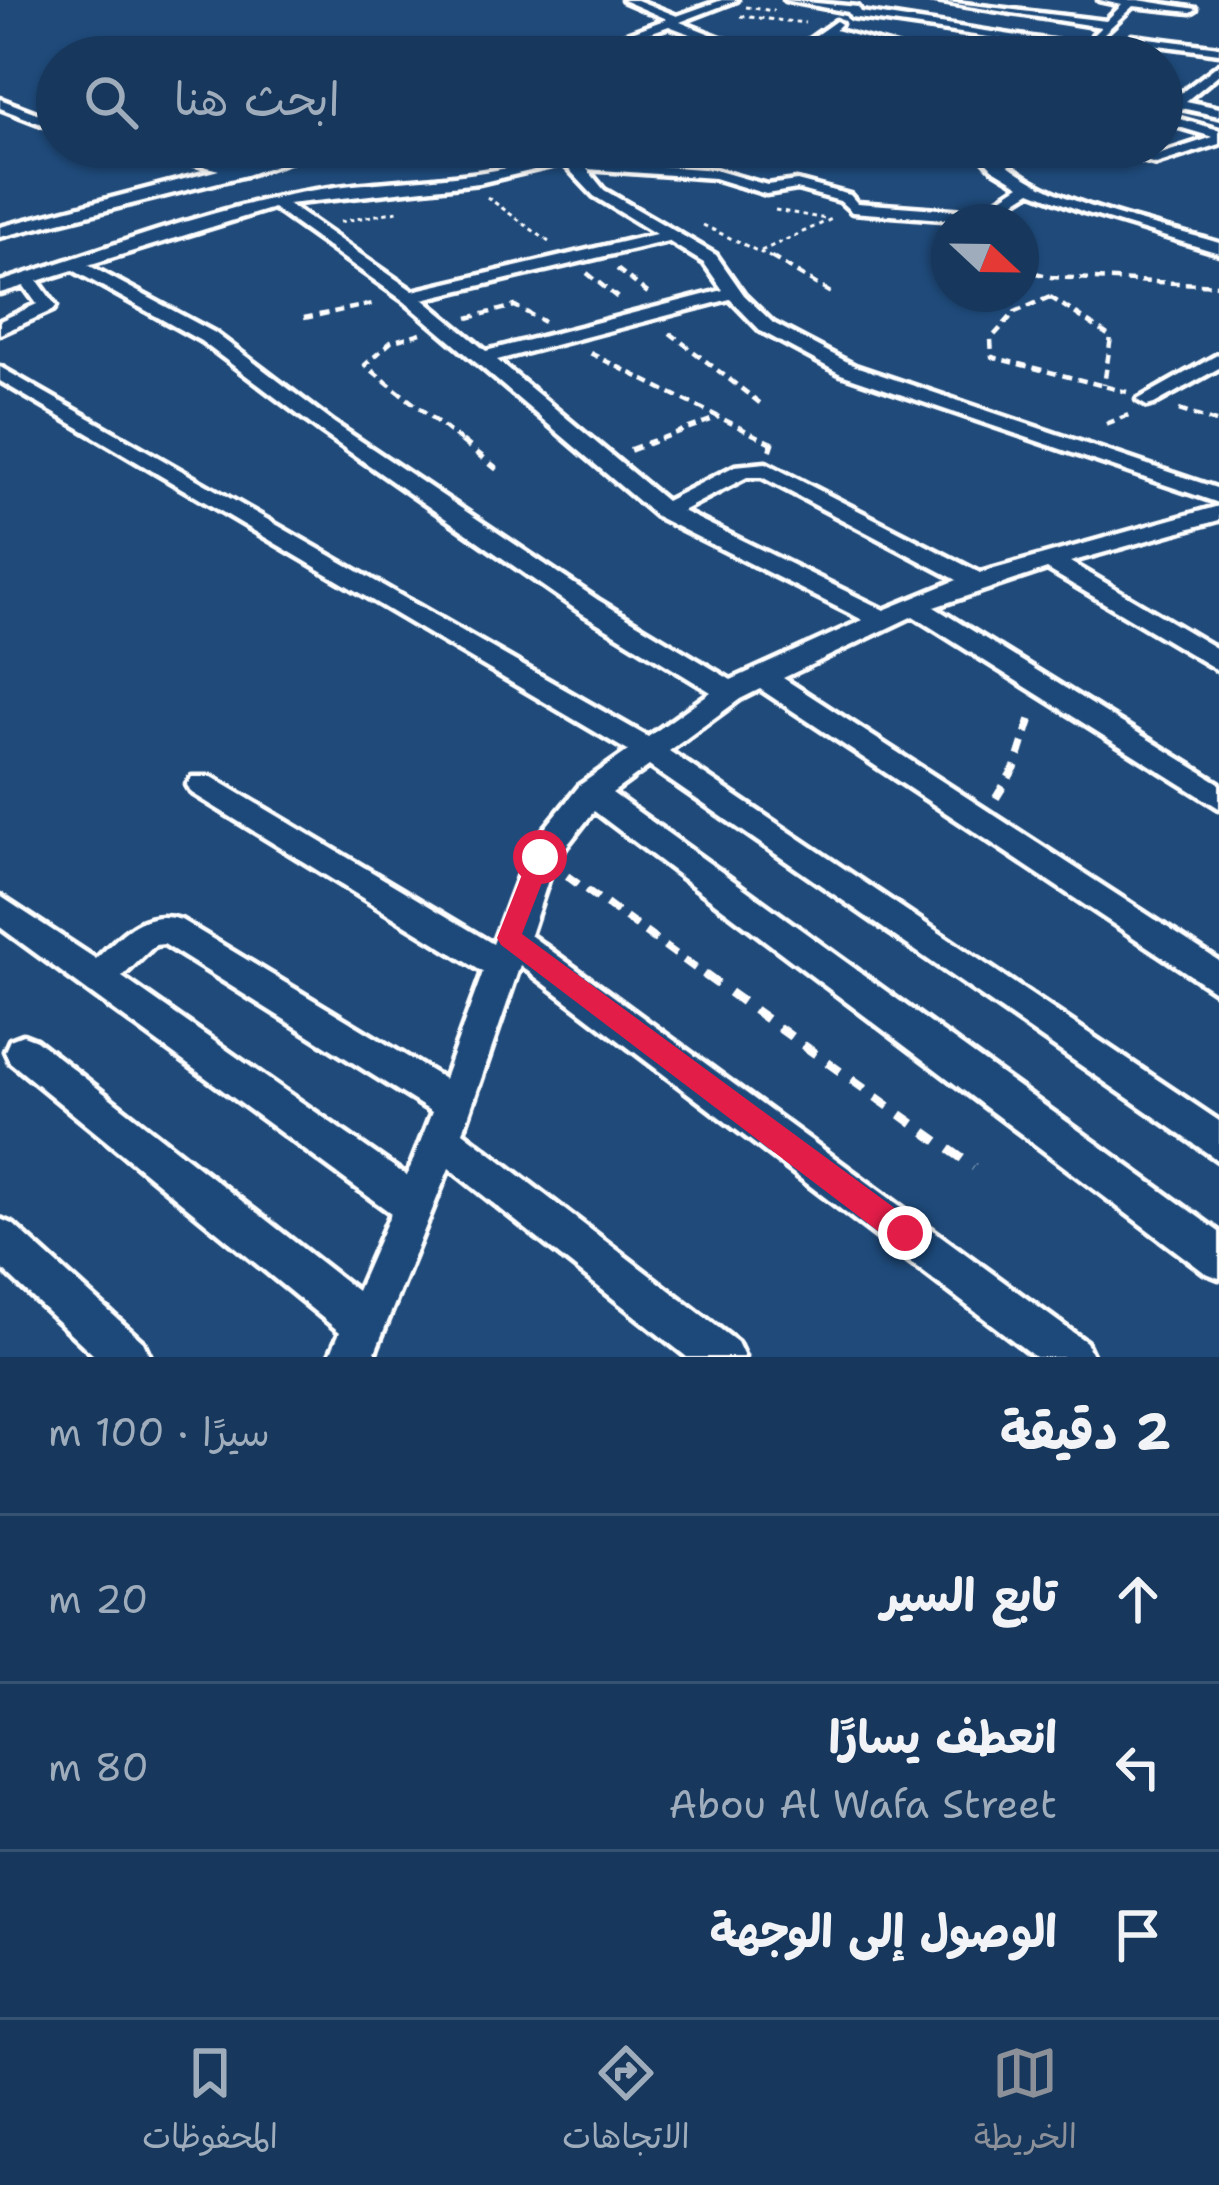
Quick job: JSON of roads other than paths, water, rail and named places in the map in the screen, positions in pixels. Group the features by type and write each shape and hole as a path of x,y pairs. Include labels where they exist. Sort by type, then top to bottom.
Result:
{"street":[{"path":"629,36 729,0"},
{"path":"790,0 842,20 920,36"},
{"path":"935,0 1110,25"},
{"path":"1102,0 1094,9 1191,9"},
{"path":"638,1 711,36"},
{"path":"820,36 870,3 1057,27"},
{"path":"1099,35 1128,6"},
{"path":"842,20 917,29"},
{"path":"842,20 1013,36"},
{"path":"842,20 855,36"},
{"path":"1099,35 1107,36"},
{"path":"1175,36 1219,38"},
{"path":"1183,46 1219,50"},
{"path":"1189,56 1219,64"},
{"path":"1183,94 1219,64"},
{"path":"1183,85 1195,88"},
{"path":"0,103 36,118"},
{"path":"1183,103 1215,111"},
{"path":"1183,117 1215,111"},
{"path":"1183,126 1219,137"},
{"path":"1183,152 1219,137"},
{"path":"1183,149 1188,151"},
{"path":"230,168 242,172"},
{"path":"0,232 255,168"},
{"path":"0,288 276,203 352,189 464,181 533,168"},
{"path":"576,168 599,193 710,259 767,327 881,384 1074,442 1219,496"},
{"path":"648,168 715,174 766,190 797,185 827,191 852,207 982,217 1030,184"},
{"path":"1002,168 1030,184 1219,248"},
{"path":"276,203 410,297 664,511 884,620"},
{"path":"64,217 80,229"},
{"path":"410,297 672,235"},
{"path":"96,241 112,252"},
{"path":"75,264 208,337 327,427 589,606 730,692"},
{"path":"0,328 47,306 28,279"},
{"path":"479,359 734,293"},
{"path":"1147,400 1219,360"},
{"path":"0,373 646,749 1219,1143"},
{"path":"664,511 743,471 778,472 977,581"},
{"path":"23,1051 357,1340 447,1122 540,857 591,793 730,692 914,606 977,581 1219,513"},
{"path":"1189,523 1219,541"},
{"path":"1048,560 1219,662"},
{"path":"914,606 1219,797"},
{"path":"760,676 1219,979"},
{"path":"202,784 505,952 1071,1357"},
{"path":"591,793 1219,1257"},
{"path":"0,909 414,1205"},
{"path":"98,978 147,932 169,930 447,1122 722,1357"},
{"path":"0,1239 128,1357"}]}
